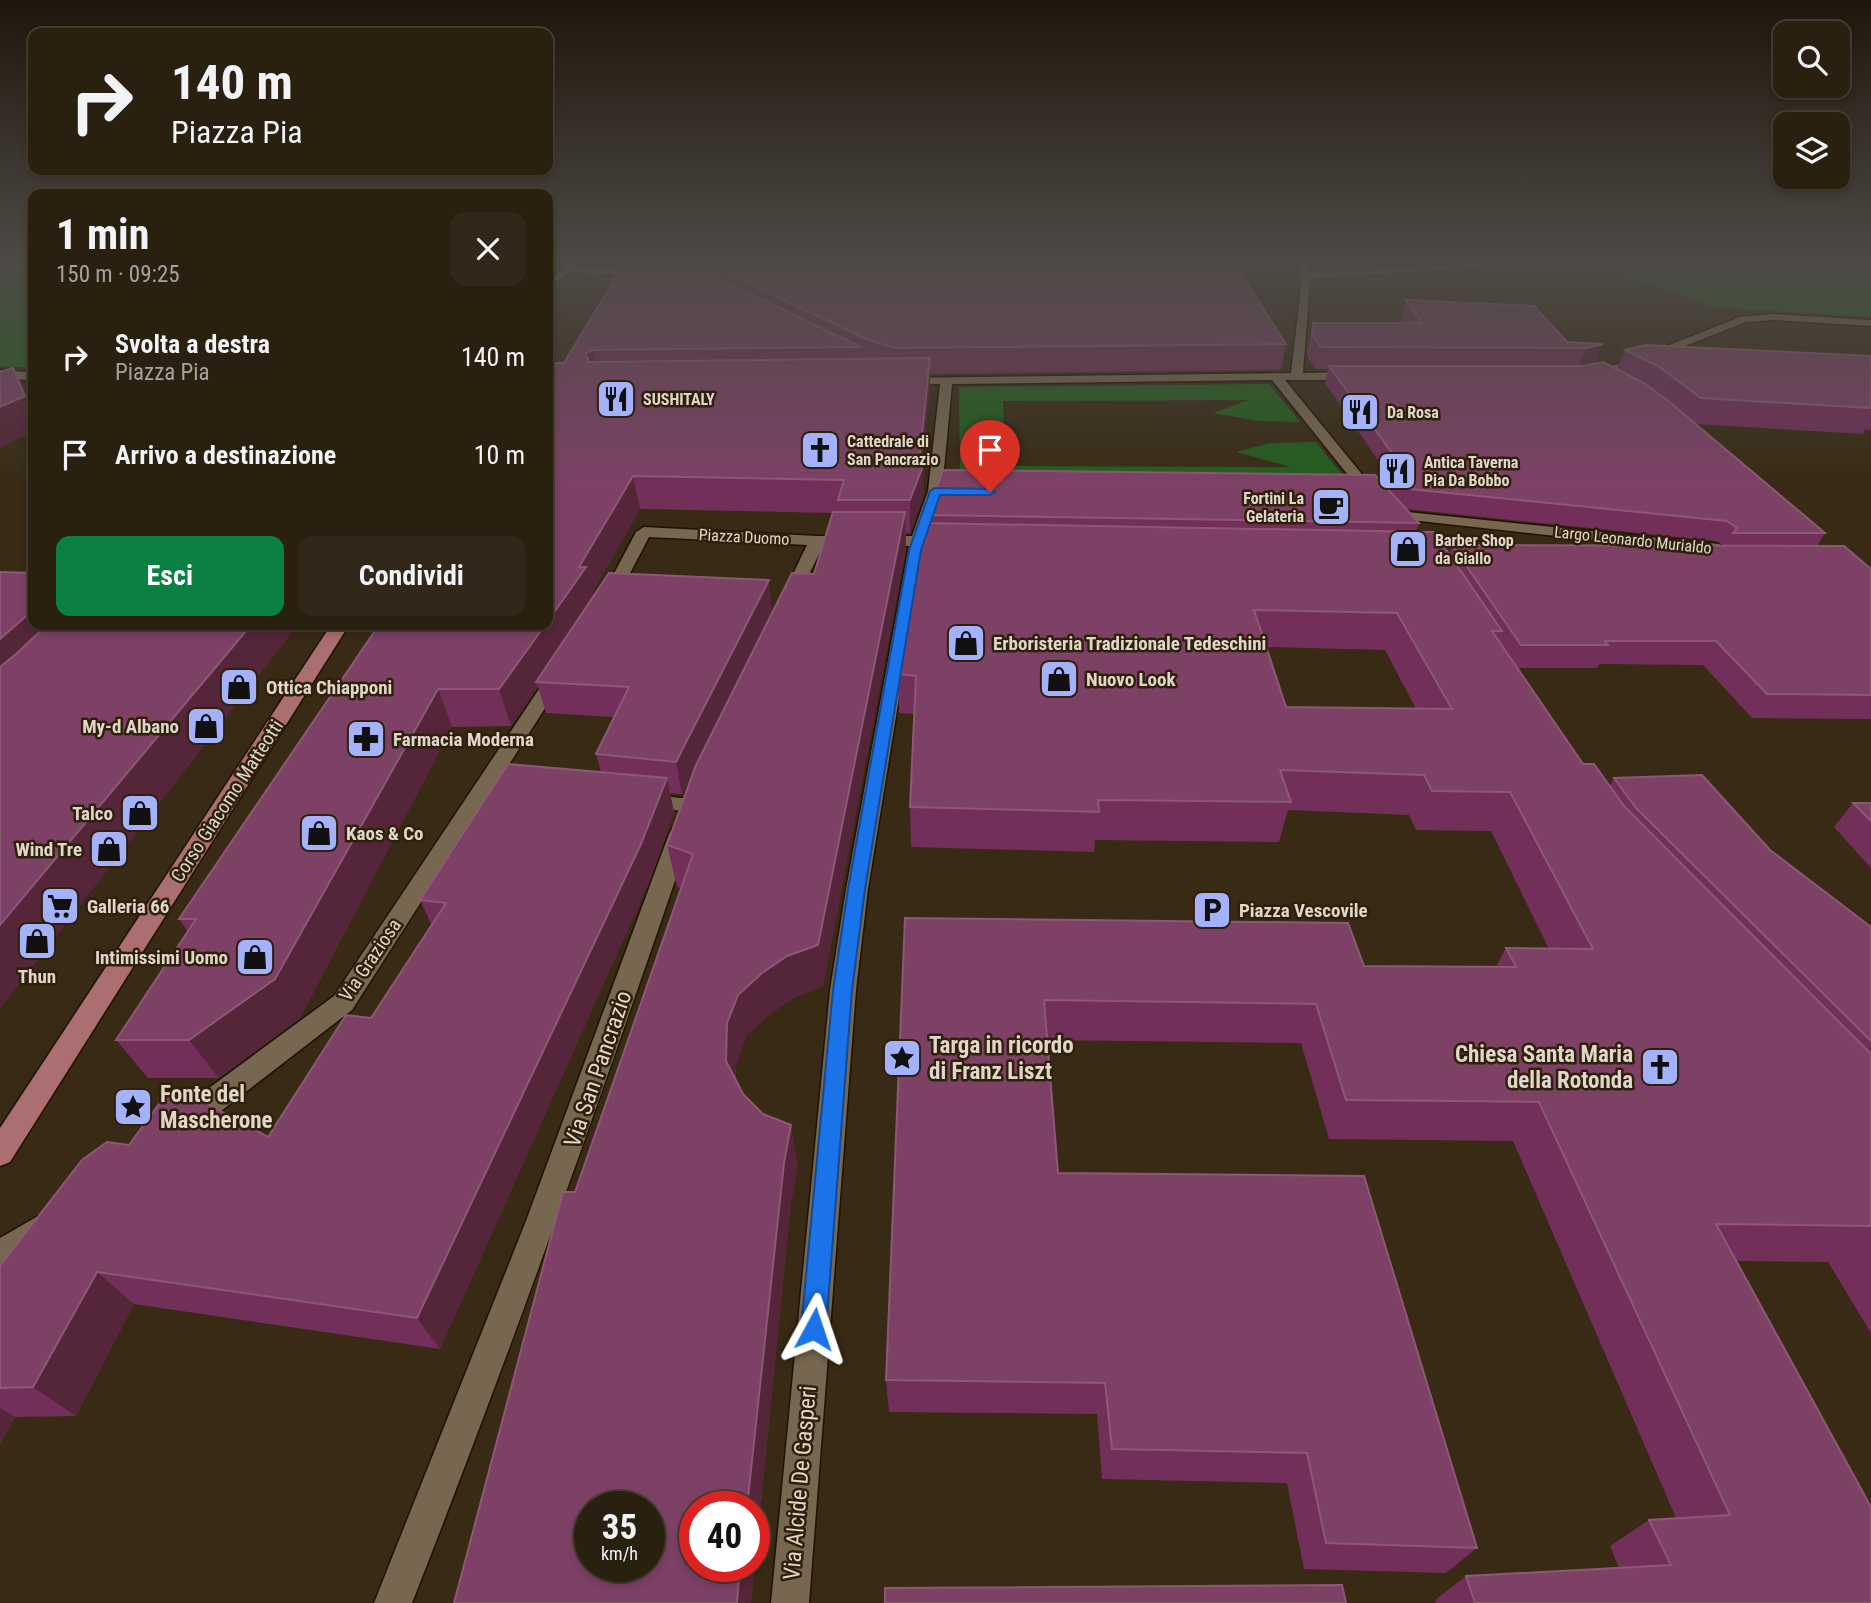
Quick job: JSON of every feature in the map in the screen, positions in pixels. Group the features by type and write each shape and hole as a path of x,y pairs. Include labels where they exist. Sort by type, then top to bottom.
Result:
{"main road":[{"name":"Corso Giacomo Matteotti","path":"0,1153 337,630"}],"street":[{"path":"1297,376 1300,335"},
{"path":"1577,377 1633,363 1704,335"},
{"path":"1597,372 1619,383"},
{"path":"0,374 27,376"},
{"path":"1275,376 1365,496 1388,514 1404,532"},
{"path":"892,381 1363,376"},
{"name":"Via Alcide De Gasperi","path":"790,1603 843,990 857,889 922,547 942,491 946,382"},
{"name":"Largo Leonardo Murialdo","path":"1388,514 1735,556 1665,560"},
{"name":"Piazza Duomo","path":"595,618 644,532 922,547"},
{"path":"781,616 817,541"},
{"name":"Via Graziosa","path":"164,1138 343,1003 567,660"},
{"name":"Via San Pancrazio","path":"393,1603 469,1418 562,1171 691,805 703,780"},
{"path":"486,784 513,787"},
{"path":"622,798 691,805"},
{"path":"0,1255 65,1213"}],"green space":[{"path":"0,335 28,335 28,368 0,366"},
{"path":"1269,384 1300,422 1259,421 1213,413 1249,400 1003,401 1005,466 1291,467 1236,452 1270,443 1316,442 1352,486 960,481 959,387"}],"building":[{"path":"581,335 835,335 861,347 593,350 586,353 589,362 930,358 919,463 924,463 910,500 838,500 844,480 633,476 579,567 586,567 553,614 553,368 556,363 564,363"},
{"path":"857,335 1280,335 1286,344 894,348"},
{"path":"1313,335 1560,335 1567,342 1603,344 1586,348 1321,347"},
{"path":"1645,345 1871,356 1871,408 1701,398 1658,366 1625,350"},
{"path":"1603,362 1644,383 1667,400 1825,533 1733,533 1737,528 1727,521 1399,488 1394,481 1413,482 1329,366 1584,366"},
{"path":"13,368 25,396 0,407 0,372"},
{"path":"943,470 1375,475 1419,523 927,515"},
{"path":"833,512 905,512 818,945 787,956 762,973 738,995 727,1023 726,1061 743,1094 763,1114 791,1125 784,1163 749,1491 679,1491 679,1582 739,1582 737,1603 454,1603 563,1192 575,1192 693,854 667,845 696,765 792,573 814,574"},
{"path":"924,523 1434,532 1502,631 1492,631 1583,764 1594,764 1624,806 1871,1054 1871,1226 1716,1224 1871,1507 1871,1603 1475,1603 1466,1576 1671,1565 1649,1520 1730,1515 1539,1102 1346,1100 1316,1004 1044,1000 1058,1173 1364,1176 1477,1548 1326,1543 1307,1453 1112,1449 1105,1383 886,1380 905,918 1348,923 1364,966 1516,967 1506,948 1593,949 1510,792 1432,791 1424,775 1280,770 1291,802 1098,800 1099,812 910,807 916,676 898,674","holes":["1254,610 1397,613 1452,709 1286,707"]},
{"path":"1452,545 1844,546 1871,569 1871,695 1767,694 1716,641 1605,641 1608,645 1521,645"},
{"path":"0,572 28,573 28,614 0,639"},
{"path":"609,573 769,580 676,762 596,754 629,687 536,682"},
{"path":"42,630 247,630 0,925 0,667"},
{"path":"376,630 541,630 499,689 438,689 275,979 189,1040 116,1040 196,919 179,919"},
{"path":"508,764 667,778 641,844 417,1318 97,1272 33,1387 0,1388 0,1266 82,1160 107,1142 129,1145 159,1104 180,1089 268,1137 346,1015 371,1018 446,903 420,900"},
{"path":"1702,775 1770,850 1871,927 1871,1041 1636,808 1614,778"},
{"path":"1853,803 1871,803 1871,821"},
{"path":"1342,1585 1346,1603 885,1603 885,1588"}],"place":[{"name":"SUSHITALY","path":"616,399"},
{"name":"Da Rosa","path":"1360,412"},
{"name":"Cattedrale di San Pancrazio","path":"820,450"},
{"name":"Antica Taverna Pia Da Bobbo","path":"1397,471"},
{"name":"Fortini La Gelateria","path":"1331,507"},
{"name":"Barber Shop da Giallo","path":"1408,549"},
{"name":"Erboristeria Tradizionale Tedeschini","path":"966,643"},
{"name":"Nuovo Look","path":"1059,679"},
{"name":"Ottica Chiapponi","path":"239,687"},
{"name":"My-d Albano","path":"206,726"},
{"name":"Farmacia Moderna","path":"366,739"},
{"name":"Talco","path":"140,813"},
{"name":"Kaos & Co","path":"319,833"},
{"name":"Wind Tre","path":"109,849"},
{"name":"Galleria 66","path":"60,906"},
{"name":"Piazza Vescovile","path":"1212,910"},
{"name":"Thun","path":"37,941"},
{"name":"Intimissimi Uomo","path":"255,957"},
{"name":"Targa in ricordo di Franz Liszt","path":"902,1058"},
{"name":"Chiesa Santa Maria della Rotonda","path":"1660,1067"},
{"name":"Fonte del Mascherone","path":"133,1107"}],"route":[{"path":"814,1329 843,990 857,889 915,550 935,491 990,492"}]}
